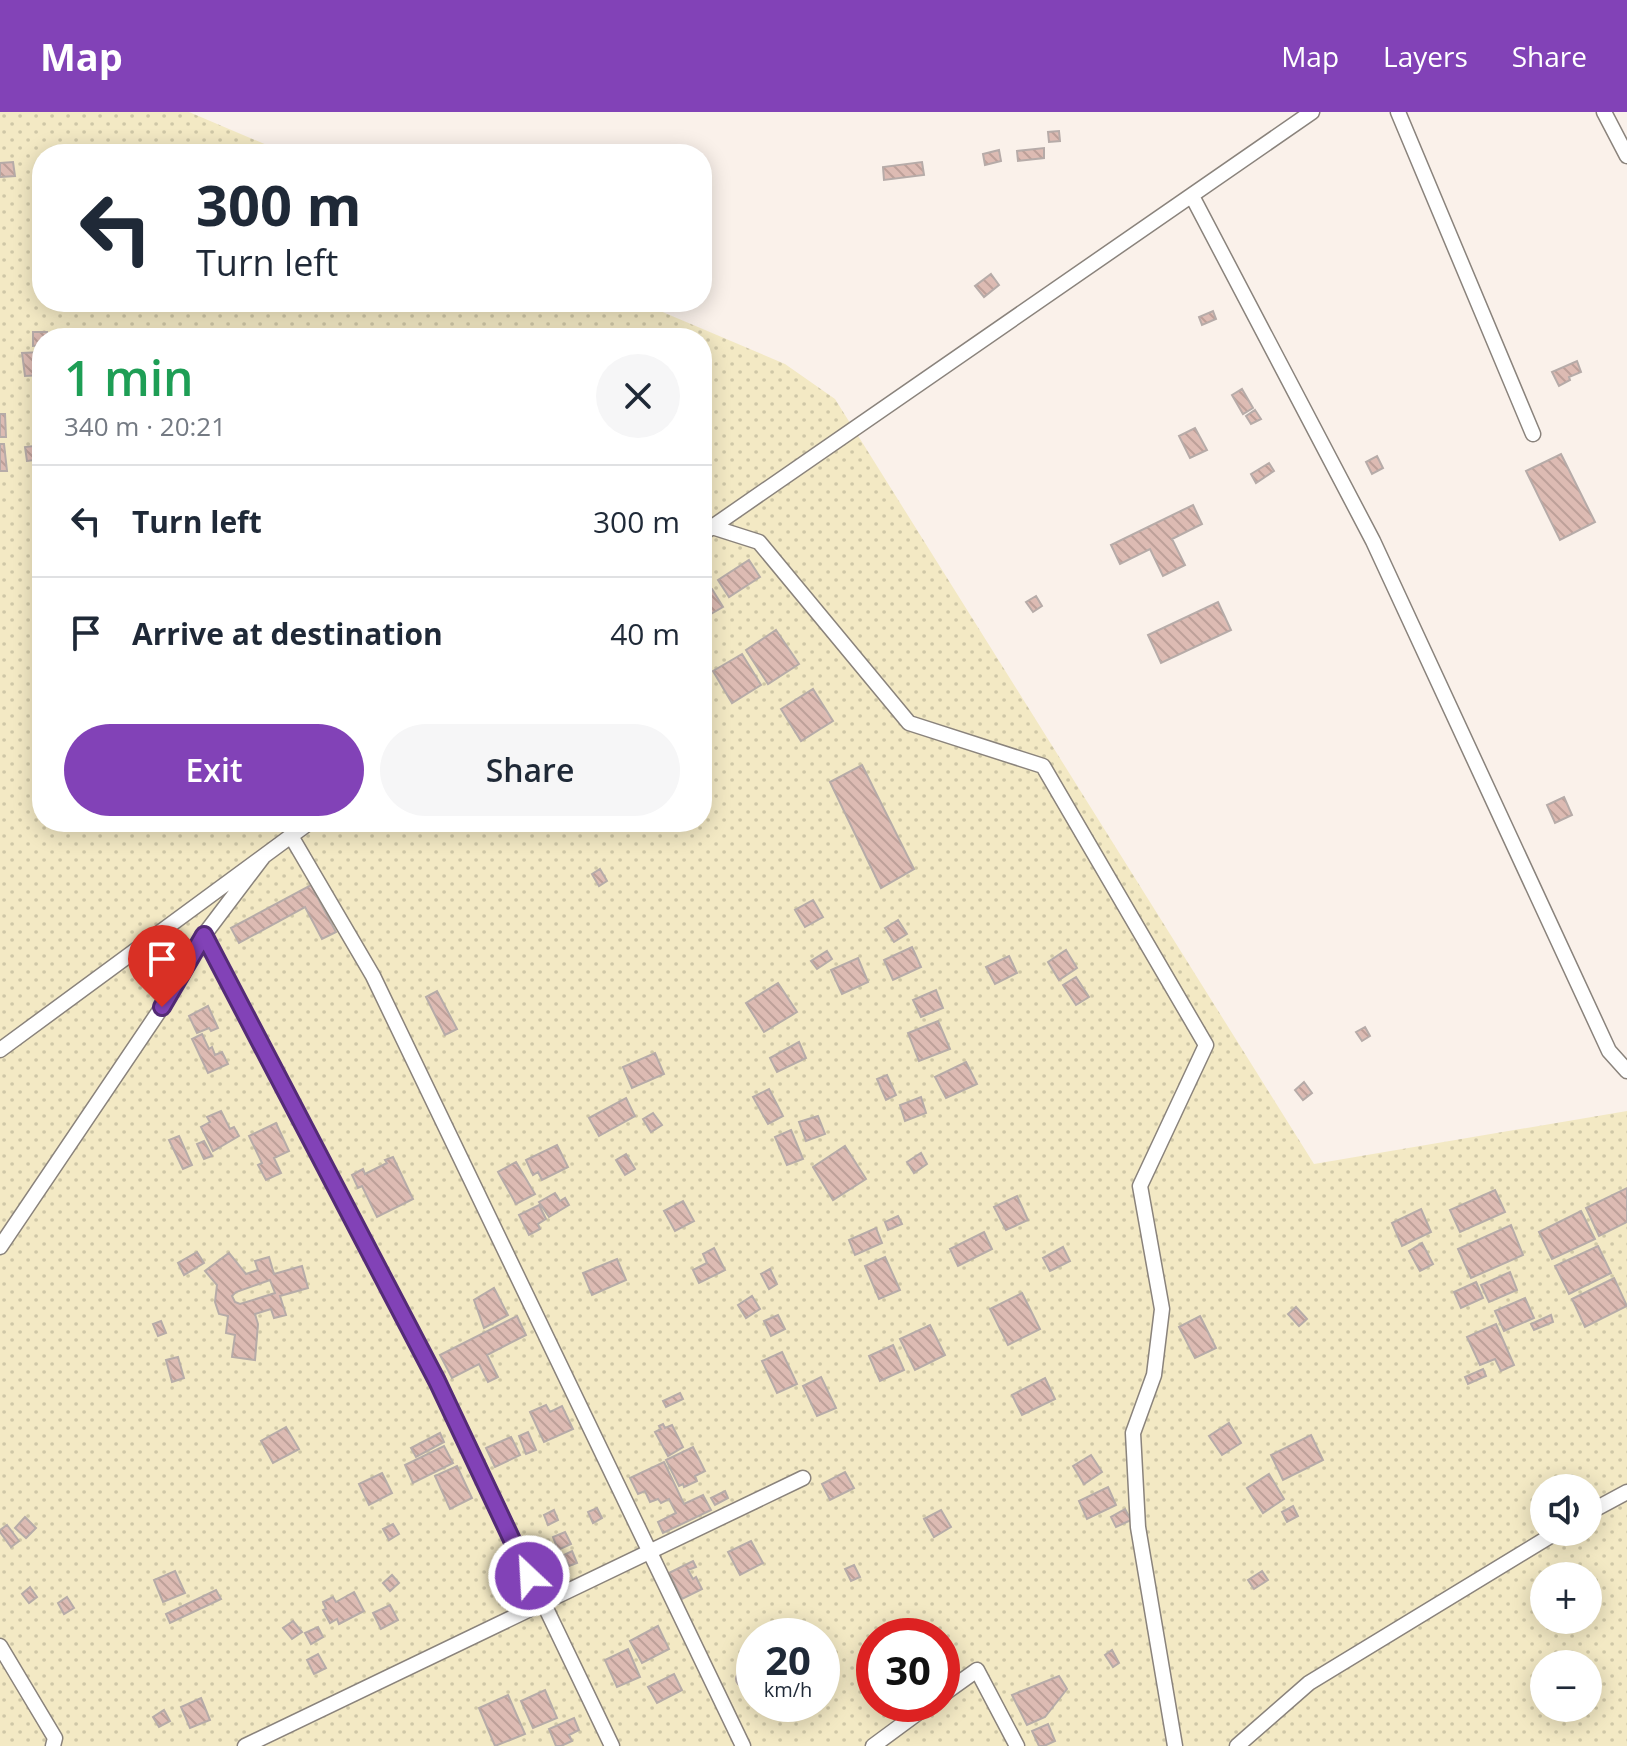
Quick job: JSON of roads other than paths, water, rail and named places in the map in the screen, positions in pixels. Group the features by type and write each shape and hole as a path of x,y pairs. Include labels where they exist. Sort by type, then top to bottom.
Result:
{"street":[{"path":"712,527 1312,112"},
{"path":"1398,112 1533,434"},
{"path":"1604,112 1627,156"},
{"path":"1192,196 1373,541 1609,1051 1627,1071"},
{"path":"712,531 759,542 909,723 1043,766 1206,1045 1140,1186 1162,1309 1154,1375 1133,1433 1138,1527 1175,1746"},
{"path":"0,1050 296,832"},
{"path":"291,836 373,976 743,1746"},
{"path":"0,1247 162,1007 204,935 263,857"},
{"path":"204,935 437,1381 612,1746"},
{"path":"245,1746 803,1478"},
{"path":"1602,1505 1627,1492"},
{"path":"1237,1746 1309,1683 1534,1546"},
{"path":"0,1646 55,1738 53,1746"},
{"path":"960,1682 977,1670 1017,1746"},
{"path":"873,1746 906,1722"}]}
